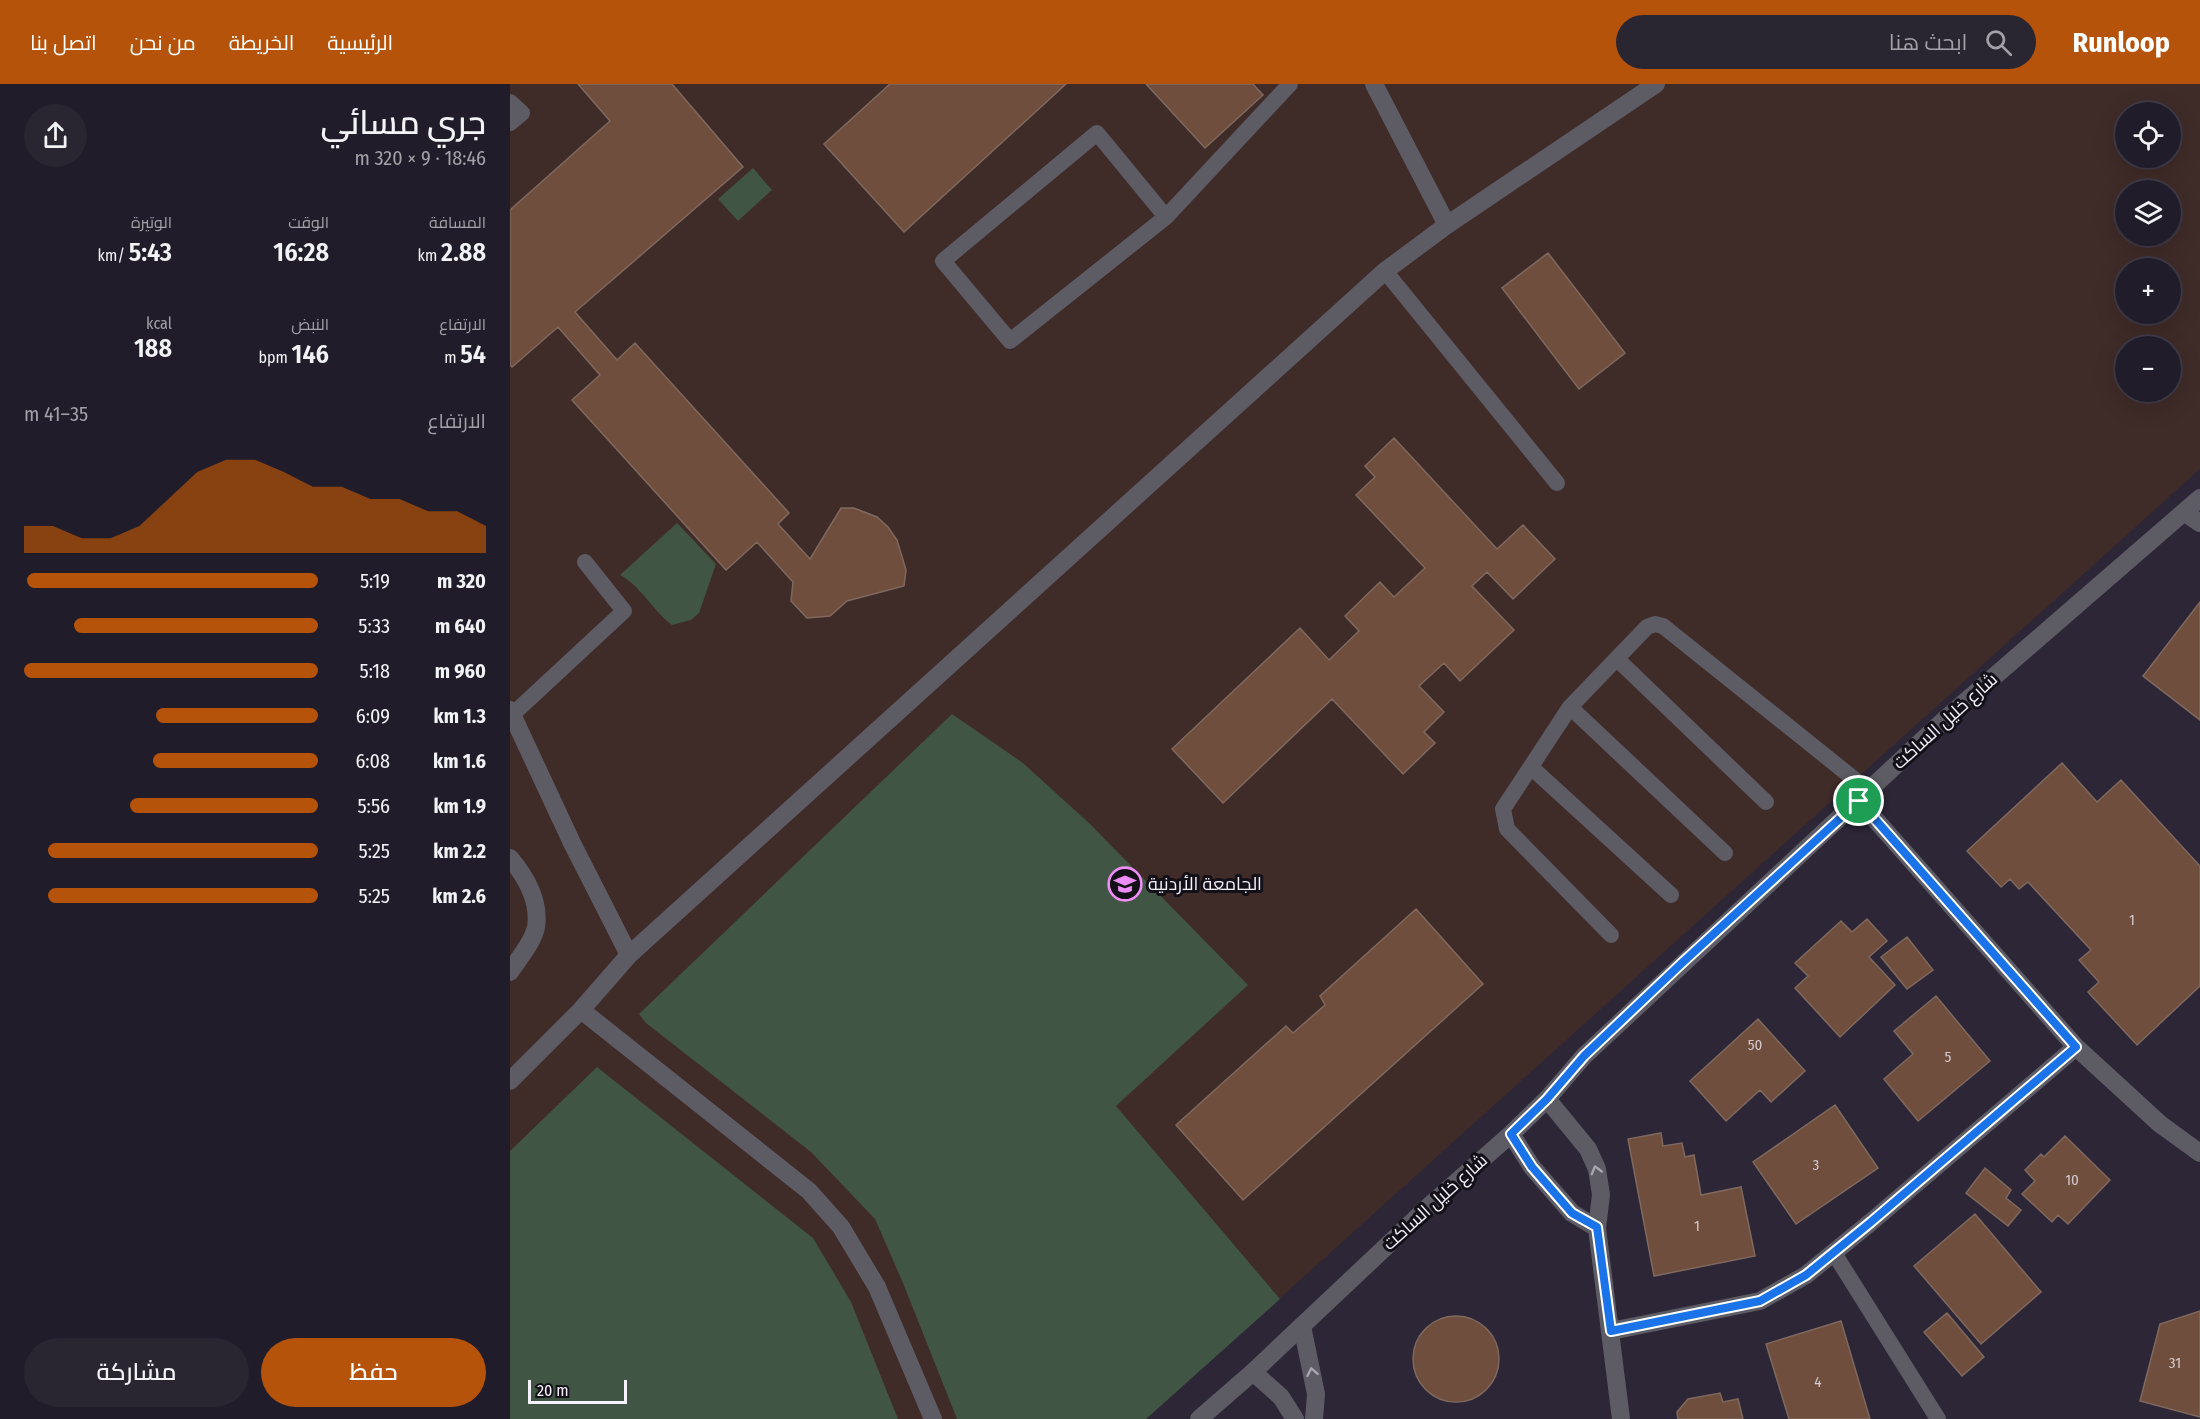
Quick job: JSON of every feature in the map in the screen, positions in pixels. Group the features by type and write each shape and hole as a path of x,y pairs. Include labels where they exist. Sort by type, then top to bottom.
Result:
{"street":[{"path":"1374,84 1447,225"},
{"path":"510,1081 581,1010 629,956 1385,272 1447,225 1656,84"},
{"name":"شارع خليل الساكت","path":"1199,1419 1253,1372 1428,1207 1511,1134 1547,1099 1584,1056 1943,721 2200,498"},
{"path":"2184,512 2200,523"},
{"path":"511,713 572,843 629,956"},
{"path":"1864,796 2076,1047 2160,1124 2200,1153"},
{"path":"510,858 530,888 536,909 536,929 510,972"},
{"path":"581,1010 809,1191 825,1208 841,1227 877,1287 933,1419"},
{"path":"1611,1331 1760,1301 1806,1275 2076,1047"},
{"path":"1547,1099 1588,1149 1597,1169 1600,1195 1597,1227 1621,1419"},
{"path":"1511,1134 1532,1167 1572,1213 1597,1227"},
{"path":"1302,1326 1316,1394 1314,1419"},
{"path":"1253,1372 1281,1397 1295,1419"}],"lane":[{"path":"1167,217 1097,133 943,261 1011,341 1167,217 1290,84"},
{"path":"510,102 522,113 510,123"},
{"path":"1385,272 1557,483"},
{"path":"511,713 624,610 585,562"},
{"path":"1611,935 1507,829 1503,809 1570,707 1647,627 1655,624 1663,626 1864,796"},
{"path":"1617,659 1766,802"},
{"path":"1570,707 1725,853"},
{"path":"1531,767 1671,895"},
{"path":"1834,1253 1938,1419"}],"shaded area":[{"name":"الجامعة الأردنية","path":"510,84 2200,84 2200,469 1146,1419 510,1419"}],"green space":[{"path":"753,168 772,190 738,221 718,199"},
{"path":"677,523 716,564 699,613 691,620 672,625 635,586 620,575"},
{"path":"952,714 1023,763 1090,824 1248,985 1116,1106 1280,1299 1146,1419 957,1419 875,1219 811,1152 646,1023 639,1014"},
{"path":"597,1067 813,1238 851,1302 898,1419 510,1419 510,1151"}],"building":[{"path":"578,84 672,84 743,167 575,312 617,360 635,343 789,513 778,524 810,559 841,508 854,508 877,517 897,540 906,570 904,586 847,601 830,616 807,618 791,601 793,582 757,542 726,570 572,400 600,375 558,327 512,367 510,365 510,210 610,121"},
{"path":"890,84 1066,84 904,232 824,144"},
{"path":"1146,84 1253,84 1263,95 1205,148"},
{"path":"1548,253 1625,353 1579,389 1502,288"},
{"path":"1394,438 1497,549 1523,525 1555,559 1513,599 1487,572 1472,586 1514,630 1460,681 1444,663 1419,686 1444,712 1424,732 1435,743 1403,774 1332,699 1223,803 1172,749 1300,628 1329,660 1359,631 1345,616 1380,582 1394,597 1425,568 1356,495 1375,477 1365,466"},
{"path":"2200,602 2200,720 2143,676"},
{"path":"2062,763 2097,802 2121,780 2200,866 2200,986 2137,1045 2088,992 2099,982 2079,960 2091,950 2028,882 2019,889 2010,879 2001,887 1967,851"},
{"path":"1416,909 1483,984 1243,1200 1176,1125 1286,1026 1293,1033 1325,1005 1320,996"},
{"path":"1867,919 1887,941 1869,957 1895,985 1840,1037 1795,988 1808,976 1795,963 1841,921 1852,932"},
{"path":"1907,937 1933,970 1907,989 1881,957"},
{"path":"1936,996 1990,1061 1918,1121 1884,1079 1913,1054 1894,1031"},
{"path":"1758,1019 1805,1071 1771,1102 1760,1090 1726,1121 1690,1081"},
{"path":"1835,1105 1878,1168 1796,1224 1753,1162"},
{"path":"1661,1133 1663,1146 1682,1143 1685,1157 1694,1155 1701,1195 1741,1187 1755,1256 1654,1276 1628,1139"},
{"path":"2065,1136 2110,1180 2068,1224 2058,1215 2052,1222 2022,1194 2035,1181 2025,1170 2041,1154 2044,1157"},
{"path":"1985,1168 2011,1190 2006,1198 2021,1210 2008,1226 1966,1193"},
{"path":"1975,1214 2041,1292 1981,1344 1914,1266"},
{"path":"2200,1311 2200,1417 2140,1401 2160,1324"},
{"path":"1947,1313 1984,1357 1962,1376 1924,1332"},
{"path":"1456,1316 1480,1323 1492,1335 1499,1359 1492,1383 1480,1395 1456,1402 1432,1395 1420,1383 1413,1359 1420,1335 1432,1323"},
{"path":"1841,1321 1870,1419 1789,1419 1766,1344"},
{"path":"1720,1393 1723,1402 1738,1399 1743,1419 1678,1419 1677,1412 1688,1399"}],"place":[{"name":"الجامعة الأردنية","path":"1125,884"}],"route":[{"path":"1859,801 2076,1047 1806,1275 1760,1301 1611,1331 1597,1227 1572,1213 1532,1167 1511,1134 1547,1099 1584,1056 1859,801"}]}
